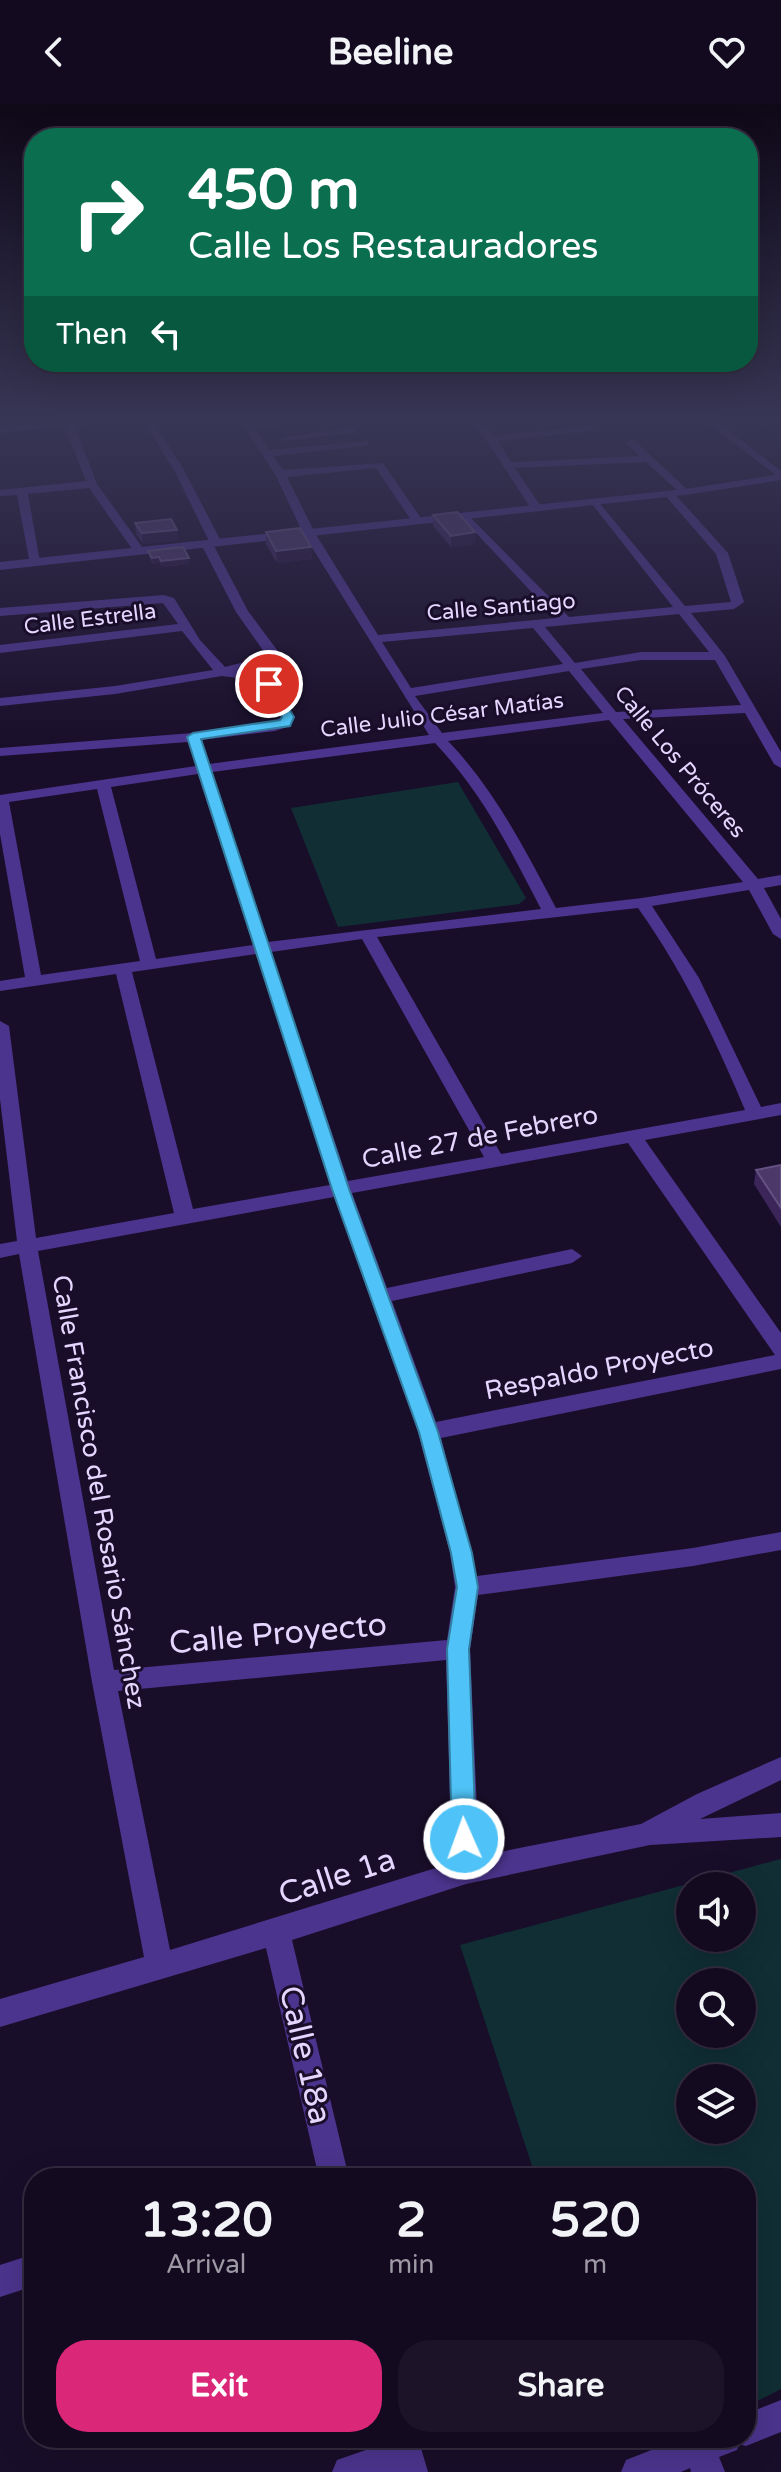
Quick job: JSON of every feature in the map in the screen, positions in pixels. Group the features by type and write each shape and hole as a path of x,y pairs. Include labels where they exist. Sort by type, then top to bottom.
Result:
{"street":[{"path":"29,530 34,562"},
{"path":"124,530 139,551"},
{"path":"0,702 115,690 222,672 272,659 274,654 242,612 206,530"},
{"path":"307,530 407,693 438,738 472,774 498,814 550,911"},
{"path":"0,566 340,530"},
{"path":"479,530 566,621"},
{"path":"618,530 719,656 781,764"},
{"name":"Calle Santiago","path":"375,639 726,607 738,602 722,553 701,530"},
{"path":"0,612 170,601 185,627 222,672 251,674 269,684 288,717 285,723 193,737 0,752"},
{"name":"Calle Los Próceres","path":"536,624 755,886 781,934"},
{"name":"Calle Estrella","path":"0,649 185,627"},
{"path":"407,693 641,656 719,656"},
{"name":"Calle Julio César Matías","path":"0,799 612,716 748,709"},
{"path":"193,737 341,1189 429,1432 462,1553 467,1587 458,1649 466,1871"},
{"path":"103,784 149,965"},
{"path":"0,799 34,981"},
{"path":"0,986 367,933 642,903 781,880"},
{"path":"642,903 670,940 726,1044 755,1113"},
{"path":"367,933 496,1162"},
{"path":"123,968 185,1217"},
{"name":"Calle Francisco del Rosario Sánchez","path":"0,1026 27,1246 104,1682 159,1965"},
{"name":"Calle 27 de Febrero","path":"0,1251 781,1109"},
{"path":"632,1135 781,1349"},
{"path":"382,1296 572,1256"},
{"name":"Respaldo Proyecto","path":"429,1432 781,1361"},
{"path":"467,1587 693,1557 781,1541"},
{"name":"Calle Proyecto","path":"104,1682 458,1649"},
{"name":"Calle 1a","path":"0,2013 276,1932 466,1871 645,1835 706,1802 781,1768"},
{"path":"645,1835 781,1825"},
{"name":"Calle 18a","path":"276,1932 331,2168"},
{"path":"0,2281 24,2273"},
{"path":"756,2426 781,2416"},
{"path":"638,2472 711,2453"},
{"path":"349,2472 405,2454"}],"green space":[{"path":"458,782 526,898 519,904 338,927 291,808"},
{"path":"781,1859 781,2389 756,2402 756,2168 533,2168 460,1945 676,1887 676,1952 756,1952 756,1872 732,1872"}],"building":[{"path":"140,530 177,530 142,533"},
{"path":"301,530 311,547 276,551 266,532"},
{"path":"445,530 475,532 451,536"},
{"path":"183,547 189,558 161,561 159,557 152,558 148,551"},
{"path":"781,1165 781,1208 756,1170"}],"route":[{"path":"269,684 288,717 285,723 275,727 193,737 341,1189 429,1432 462,1553 467,1587 458,1649 464,1839"}]}
